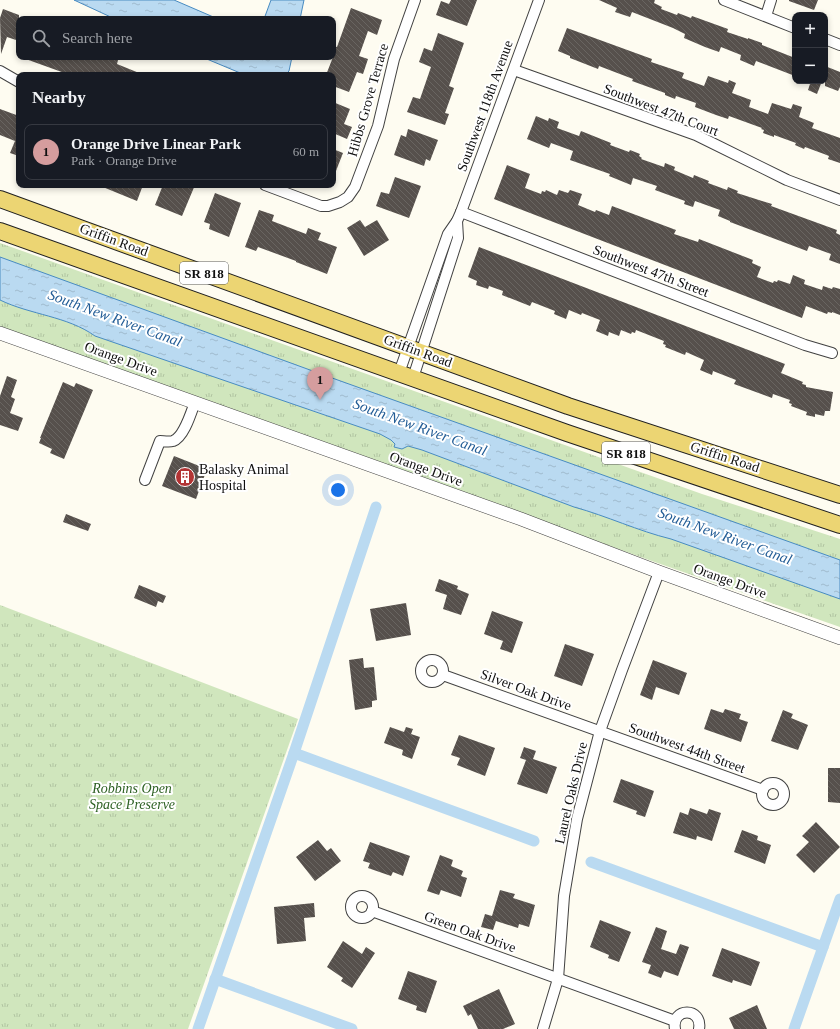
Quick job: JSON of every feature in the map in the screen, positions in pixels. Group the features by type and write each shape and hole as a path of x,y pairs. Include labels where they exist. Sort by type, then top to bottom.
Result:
{"main road":[{"name":"Griffin Road","path":"0,199 568,406 840,495"},
{"name":"Griffin Road","path":"0,231 567,433 840,525"}],"street":[{"name":"Hibbs Grove Terrace","path":"273,188 321,206 328,206 340,202 353,192 378,126 394,59 415,0"},
{"name":"Southwest 118th Avenue","path":"406,376 415,350 448,234 459,217 539,0"},
{"path":"724,0 792,27"},
{"path":"766,16 771,0"},
{"path":"828,40 840,45"},
{"name":"Southwest 47th Court","path":"514,70 696,135 787,180 840,200"},
{"path":"0,71 16,80"},
{"name":"Southwest 118th Avenue","path":"406,376 458,238 459,217"},
{"name":"Southwest 47th Street","path":"459,217 798,343 832,353"},
{"name":"Orange Drive","path":"0,333 520,519 840,638"},
{"path":"145,480 160,441 173,441 183,432 195,402"},
{"name":"Laurel Oaks Drive","path":"543,1029 558,979 564,896 576,819 600,731 660,572"},
{"name":"Silver Oak Drive","path":"443,674 600,731"},
{"name":"Southwest 44th Street","path":"600,731 763,790"},
{"name":"Green Oak Drive","path":"372,911 558,979 675,1025"},
{"path":"675,1025 677,1018 683,1013 691,1013 697,1018 700,1025 699,1029"}],"green space":[{"path":"0,243 702,494 840,539 840,627 0,328"},
{"name":"Robbins Open Space Preserve","path":"0,605 298,719 188,1029 0,1029"}],"water":[{"path":"74,0 174,0 211,16 109,16"},
{"path":"271,0 304,0 301,16 265,16"},
{"path":"209,60 291,60 288,72 238,72"},
{"name":"South New River Canal","path":"0,257 840,560 840,599 671,539 574,507 422,450 408,446 402,449 394,447 395,444 391,440 380,434 95,336 73,324 12,305 0,300"}],"building":[{"path":"451,0 477,0 467,26 436,15 441,1 449,4"},
{"path":"599,0 655,0 654,3 662,7 661,9 677,15 678,13 691,18 692,16 728,29 727,32 762,43 762,45 792,57 792,75 756,61 754,66 740,60 741,55 721,47 719,52 705,47 684,38 685,34 673,28 632,12 630,17 615,12 617,8"},
{"path":"789,0 818,0 814,10"},
{"path":"351,8 382,20 377,35 368,31 359,56 368,59 363,74 357,72 349,92 336,87 336,72 327,72 332,60 336,60 337,47"},
{"path":"3,9 19,15 16,16 16,40 7,37 1,54 0,18"},
{"path":"567,28 652,59 651,62 684,73 682,78 704,86 708,76 728,83 729,80 736,83 732,93 751,100 749,107 768,114 772,103 791,109 793,104 802,107 799,117 814,123 812,128 840,138 840,163 828,159 829,156 824,154 795,145 796,143 774,135 774,137 763,133 764,130 761,129 762,128 729,116 728,119 716,115 695,107 696,103 676,96 675,99 665,95 665,93 632,81 633,79 599,66 598,69 570,58 570,56 558,51"},
{"path":"438,33 464,43 449,86 454,88 445,113 449,114 445,125 407,112 413,97 420,99 431,67 419,62 424,48 432,51"},
{"path":"29,60 118,60 117,64 137,72 62,72"},
{"path":"828,67 840,72 840,87 838,91 825,86 825,84 828,84"},
{"path":"810,84 821,84 817,94 808,90"},
{"path":"336,103 350,109 344,124 352,127 347,139 336,134"},
{"path":"0,109 16,115 16,155 10,153 15,141 0,135"},
{"path":"536,116 548,121 549,118 559,122 557,128 579,136 581,131 611,143 610,145 629,152 630,150 640,154 639,156 642,158 641,159 664,167 665,163 675,167 674,170 693,178 694,175 709,181 708,183 727,190 728,187 738,191 737,193 772,204 771,206 837,230 836,233 840,235 840,264 829,260 831,254 809,246 807,251 730,222 718,216 720,210 695,201 693,207 684,204 685,201 655,190 657,186 633,178 631,185 609,176 610,174 570,160 573,151 551,143 549,148 527,139"},
{"path":"408,129 438,140 430,161 426,159 424,166 394,155 401,135 406,137"},
{"path":"336,150 343,153 336,171"},
{"path":"507,165 530,174 525,188 541,194 542,191 545,192 546,190 557,195 559,190 568,193 570,190 582,194 578,205 595,212 596,210 609,215 612,206 676,230 674,234 698,242 699,239 753,260 752,263 761,267 757,277 773,283 774,281 777,282 778,280 790,284 793,275 805,280 804,284 822,290 823,286 832,289 833,287 840,289 840,315 832,312 828,312 827,314 806,306 802,318 494,199"},
{"path":"395,177 421,186 409,218 376,206 381,192 389,194"},
{"path":"105,188 142,188 137,201"},
{"path":"162,188 194,188 182,216 155,205"},
{"path":"215,193 241,203 229,237 209,229 210,224 204,222"},
{"path":"259,210 274,215 272,221 306,234 308,228 321,233 318,240 337,247 327,274 258,247 256,251 245,247"},
{"path":"360,220 365,227 377,220 389,240 364,256 347,228"},
{"path":"479,247 785,364 781,373 803,382 802,384 806,385 806,387 833,392 830,411 825,411 824,416 815,414 815,417 806,415 807,412 791,406 792,404 789,403 790,400 773,394 772,398 734,384 736,380 713,371 712,375 700,370 704,360 686,352 685,355 665,347 666,345 663,344 664,341 636,330 635,333 632,332 631,334 621,330 619,336 609,332 608,336 596,331 600,320 582,313 581,315 569,310 566,319 554,314 555,311 532,302 530,306 502,295 503,291 489,286 488,289 476,285 477,281 468,277"},
{"path":"7,376 17,380 11,397 15,399 10,413 23,418 18,431 0,425 0,396"},
{"path":"63,382 74,387 76,383 93,390 64,459 50,453 52,449 39,443"},
{"name":"Balasky Animal Hospital","path":"174,456 207,469 196,499 162,486"},
{"path":"66,514 91,524 88,531 63,522"},
{"path":"439,579 458,586 457,589 469,594 461,615 443,609 447,595 435,591"},
{"path":"139,585 166,596 163,603 158,601 156,607 134,598"},
{"path":"406,603 411,635 376,641 370,609"},
{"path":"492,611 523,622 512,653 500,649 503,641 484,634"},
{"path":"565,644 594,654 582,686 554,676"},
{"path":"363,658 364,668 374,667 377,700 372,701 372,707 355,710 349,660"},
{"path":"653,660 687,673 679,695 656,687 652,700 640,695"},
{"path":"711,709 723,713 725,709 741,714 739,719 748,722 741,742 704,729"},
{"path":"783,710 793,714 791,718 808,725 798,750 771,741"},
{"path":"390,727 404,732 406,727 413,729 411,734 420,737 412,759 402,755 403,750 384,743"},
{"path":"459,735 495,748 485,776 457,765 460,758 451,755"},
{"path":"524,747 536,751 533,759 557,767 547,794 517,784 526,760 520,758"},
{"path":"828,768 840,768 840,803 828,802"},
{"path":"621,779 654,791 645,817 636,814 637,811 613,802"},
{"path":"690,808 707,814 709,809 721,813 712,841 697,836 696,840 673,833 680,812 688,815"},
{"path":"816,822 840,847 814,873 796,855 809,842 802,836"},
{"path":"742,830 758,836 757,840 771,845 765,864 734,852"},
{"path":"318,840 327,851 331,848 341,861 315,881 296,857"},
{"path":"370,842 410,856 403,876 393,872 391,876 368,868 370,863 363,861"},
{"path":"440,855 453,860 451,866 463,871 461,876 467,878 461,897 441,890 439,895 427,891"},
{"path":"500,890 515,894 513,898 535,905 529,927 519,924 518,928 496,921 493,930 481,927 485,914 492,916"},
{"path":"314,903 315,917 304,918 306,941 277,944 274,907"},
{"path":"600,920 631,932 619,962 608,958 609,955 590,947"},
{"path":"656,927 667,931 661,949 676,954 680,944 689,947 678,976 664,971 661,978 648,973 651,965 642,962"},
{"path":"343,941 362,954 366,947 375,953 352,988 341,981 343,978 327,967"},
{"path":"722,948 760,962 751,986 733,980 732,983 712,976"},
{"path":"408,971 437,981 426,1013 416,1010 417,1006 398,999"},
{"path":"499,989 515,1024 503,1029 478,1029 471,1014 468,1016 463,1006"},
{"path":"757,1005 767,1029 734,1029 729,1018"}],"waterway":[{"path":"376,507 294,753 534,841"},
{"path":"198,1029 294,753"},
{"path":"591,862 823,947"},
{"path":"794,1029 840,899"},
{"path":"215,979 352,1029"}],"place":[{"name":"Orange Drive Linear Park","path":"320,400"},
{"name":"Balasky Animal Hospital","path":"185,477"}]}
